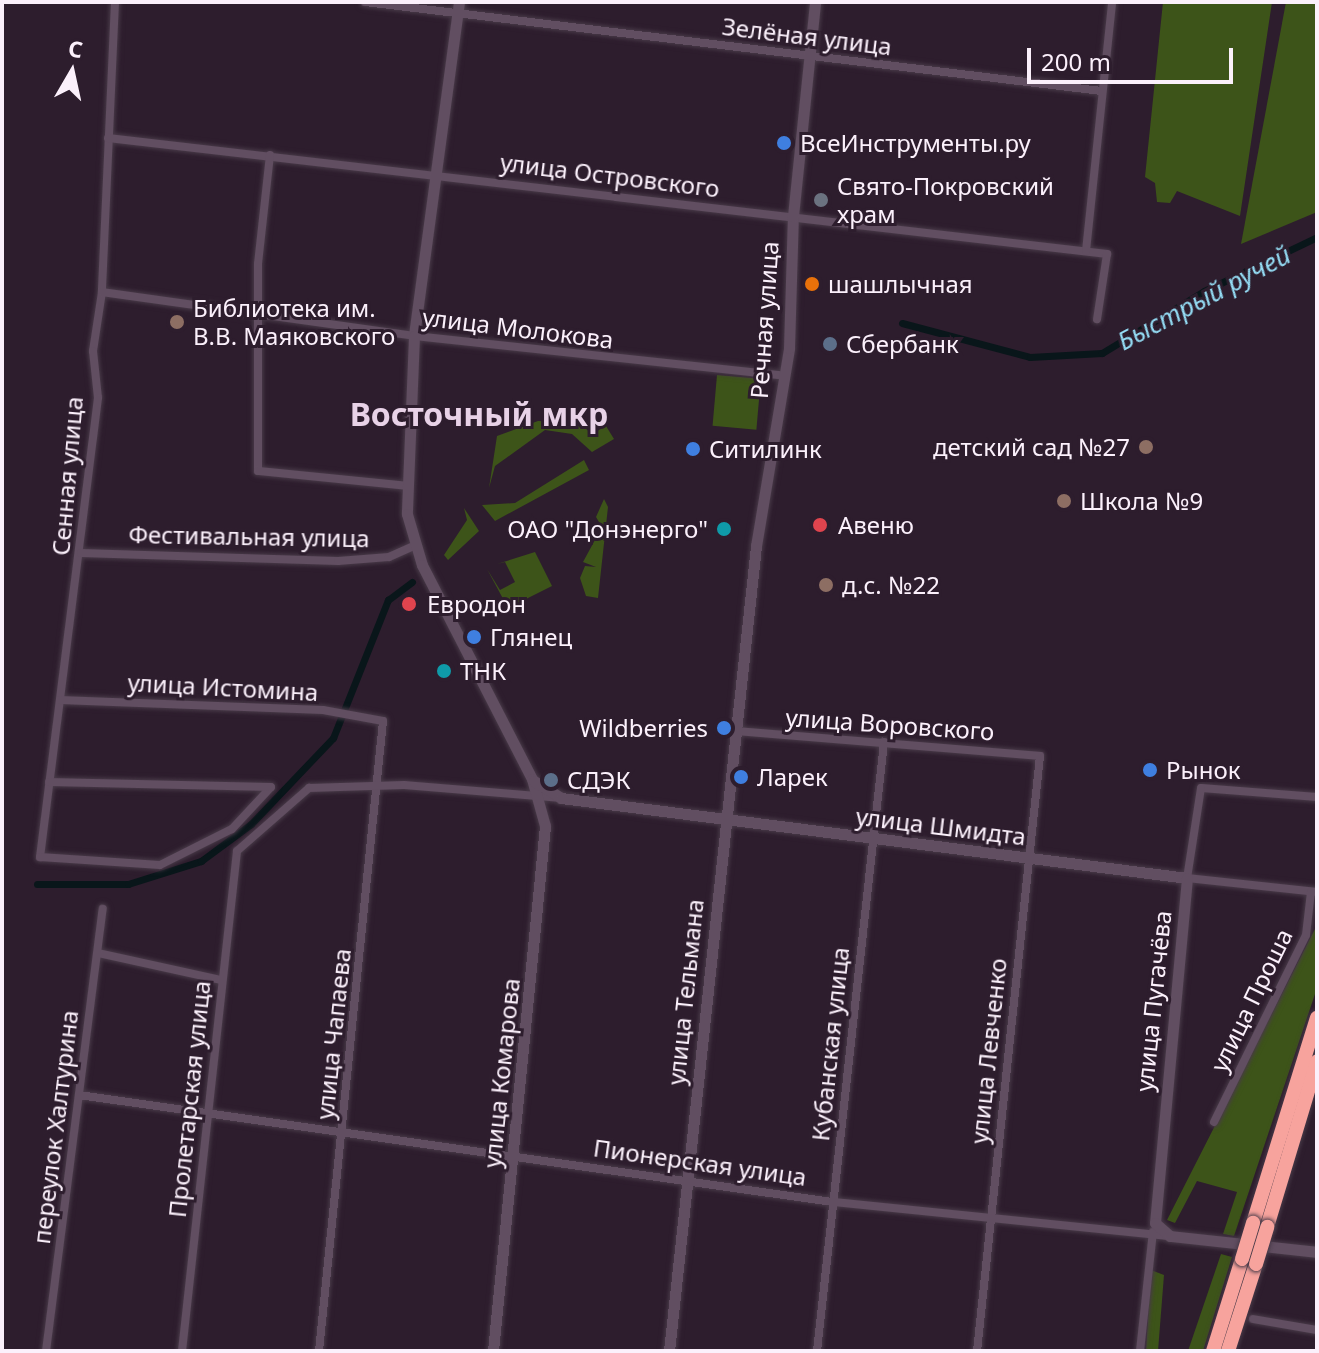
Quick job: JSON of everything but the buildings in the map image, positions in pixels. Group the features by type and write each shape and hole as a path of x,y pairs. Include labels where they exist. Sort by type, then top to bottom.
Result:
{"highway":[{"path":"1228,1351 1249,1261 1317,1018"},
{"path":"1260,1225 1317,1061"},
{"path":"1213,1351 1249,1261"}],"street":[{"name":"Сенная улица","path":"49,782 271,787 232,829 160,865 40,857 49,782 60,700 81,553 102,292 115,2"},
{"name":"Зелёная улица","path":"365,2 458,8 808,57 1102,91"},
{"name":"Речная улица","path":"746,638 786,376 793,216 815,2"},
{"path":"1086,251 1112,2"},
{"path":"414,546 407,486 414,336 458,8"},
{"name":"улица Островского","path":"108,138 1107,254 1097,319"},
{"path":"270,155 258,312 258,471 407,486"},
{"name":"улица Молокова","path":"102,292 414,336 786,376"},
{"name":"Фестивальная улица","path":"81,553 338,561 389,557 414,546"},
{"name":"улица Комарова","path":"414,546 540,799 544,873 493,1351"},
{"name":"улица Тельмана","path":"669,1351 746,638"},
{"name":"улица Истомина","path":"60,700 323,710 383,721"},
{"name":"улица Чапаева","path":"319,1351 383,721"},
{"name":"улица Воровского","path":"737,731 1040,756"},
{"name":"Кубанская улица","path":"817,1351 884,742"},
{"name":"улица Левченко","path":"977,1351 1040,756"},
{"name":"улица Шмидта","path":"532,779 561,798"},
{"name":"улица Шмидта","path":"237,851 309,788 378,791 404,785 540,799 561,798 871,841 1314,892"},
{"name":"улица Пугачёва","path":"1140,1351 1187,878 1201,788 1317,797"},
{"name":"Пролетарская улица","path":"182,1351 237,851"},
{"name":"улица Проша","path":"1214,1122 1306,935 1314,892"},
{"name":"переулок Халтурина","path":"46,1351 103,909"},
{"path":"98,953 221,980"},
{"name":"Пионерская улица","path":"79,1095 833,1202 1317,1252"},
{"path":"1154,1219 1170,1236"},
{"path":"1253,1319 1317,1330"}],"green space":[{"path":"1163,2 1272,2 1240,216 1177,191 1170,203 1157,202 1155,183 1145,177"},
{"path":"1286,2 1317,2 1317,212 1241,244"},
{"path":"717,375 761,379 756,430 713,426"},
{"path":"538,421 578,422 592,434 606,426 614,439 592,452 572,434 545,430 495,466 489,488 497,436"},
{"path":"584,460 589,470 495,521 482,505 515,503"},
{"path":"604,499 608,507 598,598 586,596 580,578 585,566 596,567 583,562 602,527 596,517"},
{"path":"464,508 479,531 448,560 444,555 467,520"},
{"path":"535,552 552,586 508,608 487,569 500,590 515,582 505,562 497,564"},
{"path":"1317,925 1317,988 1234,1236 1223,1234 1237,1192 1197,1181 1175,1223 1167,1220"},
{"path":"1221,1254 1232,1257 1203,1351 1188,1351"},
{"path":"1151,1270 1164,1275 1158,1351 1146,1351"}],"waterway":[{"name":"Быстрый ручей","path":"902,323 1030,357 1102,353 1204,291 1317,237"},
{"name":"Быстрый ручей","path":"37,884 128,884 201,861 251,824 333,738 388,600 412,582"}],"place":[{"name":"ВсеИнструменты.ру","path":"784,143"},
{"name":"Свято-Покровский храм","path":"821,200"},
{"name":"шашлычная","path":"812,284"},
{"name":"Библиотека им. В.В. Маяковского","path":"177,322"},
{"name":"Сбербанк","path":"830,344"},
{"name":"детский сад №27","path":"1146,447"},
{"name":"Ситилинк","path":"693,449"},
{"name":"Школа №9","path":"1064,501"},
{"name":"Авеню","path":"820,525"},
{"name":"ОАО \"Донэнерго\"","path":"724,529"},
{"name":"д.с. №22","path":"826,585"},
{"name":"Евродон","path":"409,604"},
{"name":"Глянец","path":"474,637"},
{"name":"ТНК","path":"444,671"},
{"name":"Wildberries","path":"724,728"},
{"name":"Рынок","path":"1150,770"},
{"name":"Ларек","path":"741,777"},
{"name":"СДЭК","path":"551,780"}],"district":[{"name":"Восточный мкр","path":"479,414"}]}
